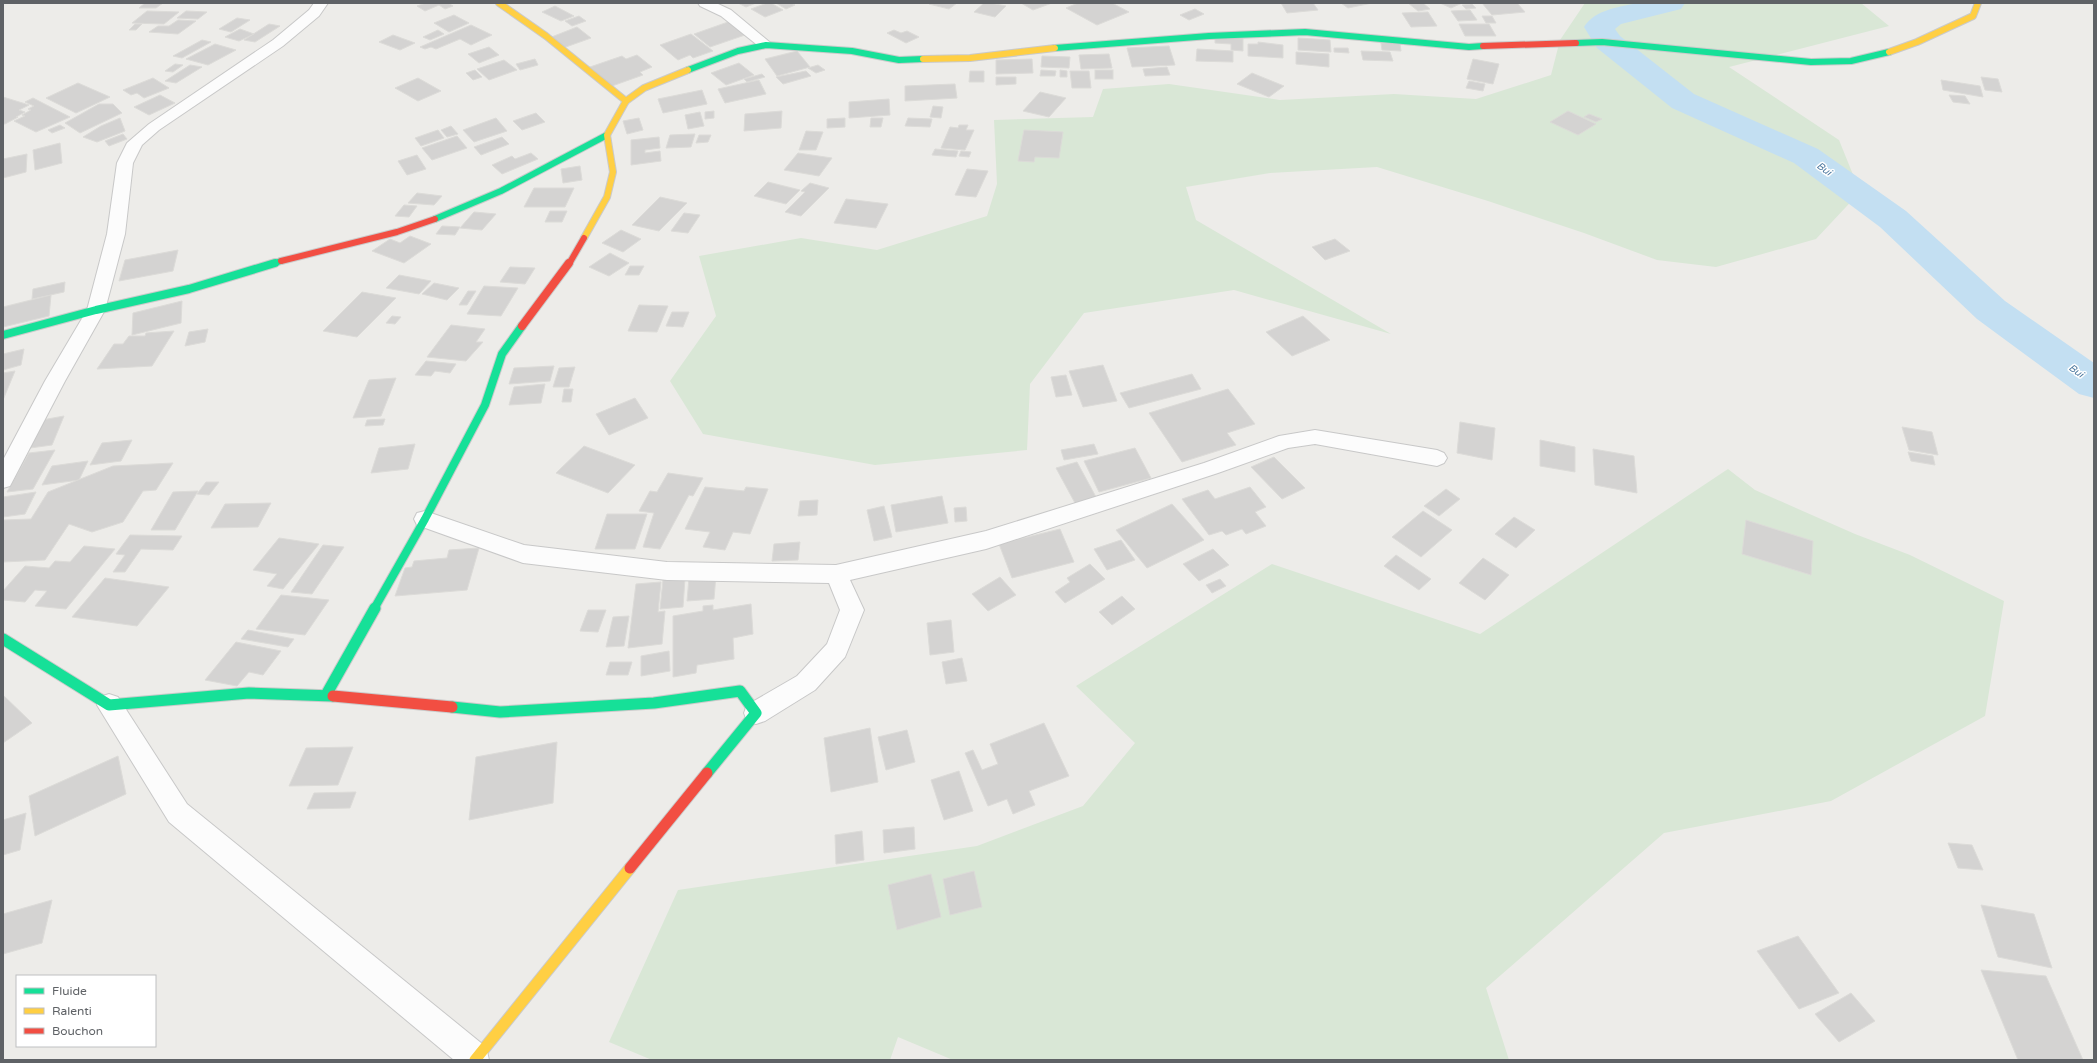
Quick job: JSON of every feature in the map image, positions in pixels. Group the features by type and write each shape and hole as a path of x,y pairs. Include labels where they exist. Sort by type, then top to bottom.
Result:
{"street":[{"path":"3,480 55,381 96,310 116,234 125,163 135,143 154,127 278,43 314,13 321,3"},
{"path":"499,3 546,36 626,102"},
{"path":"705,3 726,13 766,45"},
{"path":"3,335 96,310 189,289 269,264 397,232 466,208 522,182 608,135 626,102 644,88 673,74 738,51 766,45 852,50 899,60 970,58 1036,50 1263,33 1305,32 1469,47 1602,42 1781,60 1844,62 1876,57 1917,42 1973,16 1978,3"},
{"path":"326,695 425,518 485,405 502,354 570,262 607,197 613,172 608,135"},
{"path":"425,518 523,554 667,571 836,574 986,540 1211,468 1286,441 1315,437 1437,458"},
{"path":"3,639 109,705 178,813 475,1059 756,713 806,683 837,650 852,610 836,574"},
{"path":"109,705 249,693 326,695 500,712 654,703 740,691 756,713"}],"green space":[{"path":"1585,3 1861,3 1889,26 1729,67 1839,140 1860,192 1816,239 1716,267 1657,260 1584,233 1488,201 1377,167 1270,173 1186,187 1196,220 1391,334 1234,290 1084,313 1030,384 1027,450 875,465 703,434 670,381 716,316 699,256 801,238 877,250 987,216 997,184 994,120 1093,117 1103,89 1169,84 1280,100 1394,94 1476,99 1551,75 1560,40"},
{"path":"1728,469 1755,490 1855,534 1910,555 2004,601 1985,716 1831,801 1664,833 1486,988 1509,1060 953,1060 898,1037 890,1060 652,1060 609,1042 678,890 977,846 1083,806 1135,743 1076,686 1272,564 1480,634"}],"building":[{"path":"145,3 163,3 156,8 139,8"},
{"path":"426,3 448,3 453,6 445,9 439,5 425,11 417,6"},
{"path":"738,3 756,3 746,7"},
{"path":"771,3 783,10 765,17 751,9"},
{"path":"776,3 791,3 795,5 786,9"},
{"path":"957,3 949,9 929,4"},
{"path":"984,3 1006,6 995,17 974,12"},
{"path":"1021,3 1052,3 1033,10"},
{"path":"1078,3 1112,3 1129,12 1097,25 1066,8"},
{"path":"1281,3 1313,3 1318,10 1287,13"},
{"path":"1341,3 1372,3 1348,8"},
{"path":"1408,3 1423,3 1430,9 1418,11"},
{"path":"1440,3 1462,3 1451,8"},
{"path":"1482,3 1517,3 1525,12 1492,15"},
{"path":"1472,4 1476,8 1466,9 1462,5"},
{"path":"555,6 574,16 561,21 542,12"},
{"path":"1195,9 1204,14 1189,20 1180,15"},
{"path":"1470,10 1477,20 1458,21 1451,11"},
{"path":"147,11 179,12 164,24 132,23"},
{"path":"186,11 207,12 198,19 177,18"},
{"path":"1428,12 1437,26 1411,27 1402,13"},
{"path":"454,15 469,23 449,32 434,23"},
{"path":"579,16 586,21 572,26 565,21"},
{"path":"1482,16 1492,16 1496,23 1486,23"},
{"path":"237,18 250,20 231,32 219,29"},
{"path":"178,20 196,21 178,34 149,32 158,26 169,26"},
{"path":"728,22 745,35 710,47 694,34"},
{"path":"135,24 142,24 136,30 129,30"},
{"path":"269,24 280,26 255,42 244,40"},
{"path":"1459,24 1489,24 1496,36 1465,36"},
{"path":"471,25 492,35 471,45 460,39 436,49 431,47 425,49 420,47"},
{"path":"577,27 591,38 563,48 549,38"},
{"path":"240,29 254,34 239,41 225,37"},
{"path":"438,30 444,34 430,40 423,37"},
{"path":"894,30 901,33 907,31 919,37 906,43 887,33"},
{"path":"691,34 713,51 693,58 690,55 678,60 660,45"},
{"path":"393,35 415,43 400,50 379,42"},
{"path":"1215,38 1243,39 1243,51 1231,50 1231,44 1215,43"},
{"path":"1298,38 1330,40 1331,52 1298,50"},
{"path":"202,40 211,42 182,58 173,56"},
{"path":"1258,42 1283,45 1283,58 1248,56 1248,44 1258,44"},
{"path":"1381,43 1400,44 1401,51 1382,50"},
{"path":"215,44 236,50 208,65 186,59"},
{"path":"1169,46 1175,65 1132,67 1127,48"},
{"path":"489,47 499,55 479,63 468,54"},
{"path":"1334,48 1348,48 1349,53 1334,52"},
{"path":"1197,49 1233,51 1233,62 1196,61"},
{"path":"797,51 810,67 777,76 765,59"},
{"path":"1361,51 1390,52 1393,61 1363,60"},
{"path":"1296,52 1329,54 1329,67 1296,64"},
{"path":"1109,54 1112,68 1081,69 1079,55"},
{"path":"637,55 652,67 640,72 643,75 612,86 590,67 622,56 626,59"},
{"path":"1042,56 1070,57 1069,68 1041,67"},
{"path":"535,59 538,65 520,70 516,64"},
{"path":"1032,59 1033,73 996,74 996,60"},
{"path":"1473,59 1499,64 1493,84 1467,79"},
{"path":"504,60 517,70 489,80 477,69"},
{"path":"739,63 754,75 726,85 711,73"},
{"path":"175,64 183,65 173,72 165,71"},
{"path":"190,65 202,67 176,83 165,81"},
{"path":"818,65 825,70 816,73 808,68"},
{"path":"1167,67 1170,75 1145,76 1143,69"},
{"path":"475,70 482,77 473,80 466,73"},
{"path":"1041,70 1056,71 1055,76 1040,76"},
{"path":"1060,70 1067,71 1067,77 1060,77"},
{"path":"1095,70 1113,70 1113,79 1095,79"},
{"path":"806,71 811,76 783,84 776,77"},
{"path":"970,71 984,71 984,82 969,82"},
{"path":"1070,71 1089,71 1091,88 1072,88"},
{"path":"1252,73 1284,86 1269,97 1237,84"},
{"path":"762,74 765,77 747,82 744,79"},
{"path":"996,77 1016,77 1016,84 996,85"},
{"path":"1981,77 1998,79 2002,92 1985,90"},
{"path":"153,78 169,88 144,98 137,93 131,95 123,90"},
{"path":"418,78 441,91 418,101 395,88"},
{"path":"759,80 766,94 725,103 718,89"},
{"path":"1941,80 1980,86 1983,97 1943,90"},
{"path":"1469,81 1485,84 1483,91 1466,88"},
{"path":"78,83 110,97 76,113 46,98"},
{"path":"955,84 957,98 905,101 905,86"},
{"path":"702,90 707,104 663,113 658,99"},
{"path":"1040,92 1066,98 1049,117 1023,111"},
{"path":"160,95 175,103 149,115 134,107"},
{"path":"1949,95 1965,96 1970,104 1953,102"},
{"path":"3,97 29,105 19,110 25,112 3,124"},
{"path":"33,98 70,117 36,132 14,121 25,116 22,115 31,110 28,109 34,106 25,102"},
{"path":"889,99 890,115 849,118 849,102"},
{"path":"99,104 113,104 122,113 80,133 65,123"},
{"path":"933,106 943,107 941,118 930,117"},
{"path":"714,111 714,118 705,119 705,112"},
{"path":"782,111 781,128 744,131 745,114"},
{"path":"1568,111 1596,124 1578,135 1550,122"},
{"path":"700,112 704,126 688,129 685,115"},
{"path":"536,113 545,122 522,130 513,121"},
{"path":"1589,114 1602,119 1596,122 1584,117"},
{"path":"120,118 125,131 97,142 83,137 101,126"},
{"path":"496,118 507,131 474,142 463,130"},
{"path":"639,118 643,130 627,134 623,121"},
{"path":"845,118 845,127 827,128 827,119"},
{"path":"871,118 883,118 881,127 870,127"},
{"path":"908,118 932,119 930,127 905,126"},
{"path":"60,125 65,128 52,133 48,130"},
{"path":"959,125 968,125 966,130 974,130 965,150 941,148 950,127 958,128"},
{"path":"451,126 458,134 447,137 441,130"},
{"path":"438,130 444,138 421,146 415,138"},
{"path":"1024,130 1063,132 1059,158 1035,157 1034,162 1018,161"},
{"path":"806,131 823,132 816,150 799,150"},
{"path":"123,134 127,139 109,146 105,141"},
{"path":"695,134 691,147 666,148 670,135"},
{"path":"699,135 711,135 708,142 696,143"},
{"path":"457,136 467,148 432,160 422,148"},
{"path":"502,137 509,144 481,155 474,147"},
{"path":"659,137 660,148 645,150 645,153 660,151 661,161 631,165 631,140"},
{"path":"60,143 62,163 35,170 33,150"},
{"path":"935,149 958,151 956,157 932,155"},
{"path":"961,151 971,152 969,157 959,156"},
{"path":"531,153 538,159 502,174 492,165 512,156 515,159"},
{"path":"798,153 832,158 819,176 784,170"},
{"path":"27,154 26,172 3,178 3,159"},
{"path":"417,155 426,169 407,175 398,161"},
{"path":"580,166 582,180 563,183 561,169"},
{"path":"967,169 988,171 976,197 955,195"},
{"path":"768,182 800,190 786,204 754,196"},
{"path":"810,183 829,188 801,216 785,212 805,192 801,191"},
{"path":"534,188 574,188 565,207 524,207"},
{"path":"417,193 442,196 434,205 408,203"},
{"path":"660,197 687,203 659,231 632,225"},
{"path":"846,199 888,204 876,228 834,223"},
{"path":"404,205 417,206 409,217 395,216"},
{"path":"550,211 567,211 562,222 545,222"},
{"path":"474,212 496,214 482,230 460,228"},
{"path":"684,213 700,215 688,233 671,231"},
{"path":"442,226 460,227 455,235 436,234"},
{"path":"621,230 641,239 623,252 602,243"},
{"path":"410,236 431,244 404,263 372,251 390,239 400,243"},
{"path":"1335,239 1350,251 1325,260 1312,247"},
{"path":"178,250 173,271 119,281 125,260"},
{"path":"610,253 629,263 609,276 589,267"},
{"path":"630,266 644,266 639,275 625,275"},
{"path":"510,267 535,268 525,284 500,282"},
{"path":"399,275 431,281 419,294 386,288"},
{"path":"65,282 64,292 32,299 33,289"},
{"path":"434,283 459,288 447,300 422,294"},
{"path":"484,286 518,288 501,316 467,314"},
{"path":"468,291 476,291 467,305 459,305"},
{"path":"362,292 396,298 357,337 323,331"},
{"path":"51,295 49,316 3,327 3,307"},
{"path":"182,301 181,323 132,335 133,313"},
{"path":"639,305 668,306 657,332 628,331"},
{"path":"672,312 689,312 683,327 666,326"},
{"path":"392,316 401,317 395,324 386,323"},
{"path":"1303,316 1330,340 1292,356 1266,332"},
{"path":"451,325 485,329 476,342 483,342 466,361 427,357"},
{"path":"208,329 205,342 185,346 189,332"},
{"path":"174,331 152,366 97,369 114,344 123,344 129,336 145,336 146,333"},
{"path":"24,349 21,365 3,370 3,354"},
{"path":"426,361 456,364 450,373 435,371 431,376 415,375"},
{"path":"1103,365 1117,401 1083,407 1069,371"},
{"path":"554,366 550,381 509,384 514,368"},
{"path":"575,367 569,387 553,387 559,368"},
{"path":"15,371 3,400 3,373"},
{"path":"1192,374 1201,389 1129,408 1120,393"},
{"path":"1066,375 1072,395 1056,397 1051,377"},
{"path":"396,378 381,416 353,418 369,380"},
{"path":"545,384 541,403 509,405 514,387"},
{"path":"564,389 573,389 571,402 562,402"},
{"path":"1228,389 1255,424 1227,433 1236,445 1182,462 1149,413"},
{"path":"635,398 648,418 609,435 596,414"},
{"path":"64,416 52,445 30,448 42,420"},
{"path":"385,419 383,425 365,426 367,420"},
{"path":"1460,422 1495,428 1492,460 1457,453"},
{"path":"1902,427 1932,432 1938,455 1909,450"},
{"path":"132,440 121,461 90,465 102,443"},
{"path":"1540,440 1575,447 1575,472 1540,466"},
{"path":"415,444 408,469 371,473 379,448"},
{"path":"1094,444 1098,454 1064,460 1061,450"},
{"path":"584,446 635,465 608,493 556,473"},
{"path":"1135,448 1151,478 1099,492 1084,461"},
{"path":"1593,449 1634,456 1637,493 1595,485"},
{"path":"55,450 33,489 7,492 29,453"},
{"path":"1908,452 1933,456 1935,465 1911,461"},
{"path":"1274,457 1305,488 1282,499 1251,467"},
{"path":"88,461 79,480 42,485 52,466"},
{"path":"1077,462 1096,497 1075,503 1056,468"},
{"path":"173,463 156,490 143,491 123,522 92,532 69,524 45,560 3,562 3,520 31,519 48,492 113,466"},
{"path":"668,473 703,478 693,496 689,495 660,549 643,547 654,513 639,511 650,491 657,492"},
{"path":"206,482 219,482 209,495 197,494"},
{"path":"705,487 744,491 746,487 768,489 750,534 733,532 725,550 703,547 710,532 685,529"},
{"path":"1250,487 1266,507 1255,512 1266,526 1246,534 1242,529 1226,535 1222,531 1209,535 1182,499 1208,490 1215,499"},
{"path":"1446,489 1460,499 1439,516 1424,506"},
{"path":"198,491 175,530 151,530 173,492"},
{"path":"36,492 25,514 3,517 3,497"},
{"path":"942,496 948,523 896,532 891,505"},
{"path":"818,500 817,515 798,516 800,501"},
{"path":"271,503 258,527 211,528 225,504"},
{"path":"1172,504 1204,540 1147,568 1116,530"},
{"path":"884,506 892,537 874,541 867,510"},
{"path":"966,507 967,521 955,522 954,508"},
{"path":"1423,511 1452,530 1421,557 1392,537"},
{"path":"607,514 647,514 635,549 595,549"},
{"path":"1514,517 1535,530 1516,548 1495,534"},
{"path":"1746,520 1813,541 1811,575 1742,554"},
{"path":"1060,529 1074,562 1012,578 999,544"},
{"path":"130,535 182,536 173,550 141,549 125,572 113,572 125,555 116,554"},
{"path":"279,538 319,544 283,589 267,586 277,574 253,570"},
{"path":"1121,540 1135,560 1107,570 1094,549"},
{"path":"800,542 798,560 772,561 774,544"},
{"path":"323,545 344,547 312,594 291,592"},
{"path":"84,546 115,549 66,609 35,606 47,591 35,590 25,602 3,600 3,591 25,566 49,568 55,561 70,562"},
{"path":"479,548 467,590 395,596 405,568 412,567 414,561 447,558 449,550"},
{"path":"1213,549 1229,565 1199,581 1183,564"},
{"path":"1396,555 1431,579 1419,590 1384,566"},
{"path":"1483,558 1509,575 1485,600 1459,583"},
{"path":"1090,564 1105,579 1065,603 1055,592 1070,582 1067,578"},
{"path":"716,575 714,599 687,601 689,578"},
{"path":"1000,577 1016,595 988,611 972,594"},
{"path":"105,578 169,587 137,626 72,617"},
{"path":"685,578 683,607 660,609 663,580"},
{"path":"1220,579 1226,586 1212,593 1206,585"},
{"path":"661,582 658,612 665,611 662,644 628,648 636,584"},
{"path":"281,595 329,600 305,635 256,629"},
{"path":"1122,596 1135,609 1112,625 1099,612"},
{"path":"751,604 753,634 733,638 734,659 697,665 696,673 673,677 673,616 703,611 703,606 713,605 713,610"},
{"path":"588,610 606,610 598,632 580,631"},
{"path":"629,616 624,646 606,647 613,617"},
{"path":"951,620 954,652 930,655 927,623"},
{"path":"248,630 294,639 288,647 241,639"},
{"path":"236,642 281,651 263,675 249,672 237,686 205,680"},
{"path":"669,651 670,671 641,676 641,656"},
{"path":"962,658 967,681 946,684 942,662"},
{"path":"610,662 632,662 628,675 606,675"},
{"path":"3,695 32,723 3,743"},
{"path":"1044,723 1069,776 1029,791 1035,805 1013,814 1007,799 988,806 965,753 973,750 982,770 998,764 990,744"},
{"path":"870,728 878,782 831,792 824,738"},
{"path":"907,730 915,762 886,770 878,737"},
{"path":"557,742 553,803 469,820 476,757"},
{"path":"353,747 338,785 289,786 306,748"},
{"path":"118,756 126,794 35,836 29,796"},
{"path":"959,771 973,811 944,820 931,780"},
{"path":"356,792 350,808 307,809 314,793"},
{"path":"26,813 20,850 3,855 3,820"},
{"path":"914,827 915,849 884,853 883,830"},
{"path":"862,831 864,860 836,864 835,835"},
{"path":"1948,843 1972,845 1983,870 1958,868"},
{"path":"974,871 982,907 950,915 943,879"},
{"path":"931,874 941,917 897,930 888,885"},
{"path":"52,900 42,943 3,954 3,914"},
{"path":"1981,905 2034,914 2052,968 1998,957"},
{"path":"1798,936 1839,993 1799,1009 1757,951"},
{"path":"1981,970 2046,976 2083,1060 2018,1060"},
{"path":"1851,993 1875,1021 1839,1042 1815,1014"}],"waterway":[{"name":"Bui","path":"1671,3 1611,18 1599,27 1608,42 1683,101 1806,156 1893,219 1991,310 2094,384"}],"traffic: fast":[{"path":"1055,48 1209,36 1305,32 1469,47 1483,46"},
{"path":"1576,43 1602,42 1811,62 1851,61 1870,58 1889,52"},
{"path":"688,70 738,51 766,45 852,51 899,60 923,59"},
{"path":"435,219 501,191 607,135"},
{"path":"3,335 96,310 189,289 281,261"},
{"path":"326,695 425,519 485,405 502,354 522,326"},
{"path":"3,639 109,705 249,693 333,696"},
{"path":"452,707 500,712 654,703 740,691 756,713 707,773"}],"traffic: slow":[{"path":"499,3 546,36 626,101"},
{"path":"1889,52 1917,42 1973,16 1978,3"},
{"path":"923,59 970,58 1055,48"},
{"path":"584,238 607,197 613,172 607,135 626,101 644,88 688,70"},
{"path":"475,1060 630,868"}],"traffic: jam":[{"path":"1483,46 1576,43"},
{"path":"281,261 397,232 435,219"},
{"path":"522,326 570,262 584,238"},
{"path":"333,696 452,707"},
{"path":"630,868 707,773"}]}
